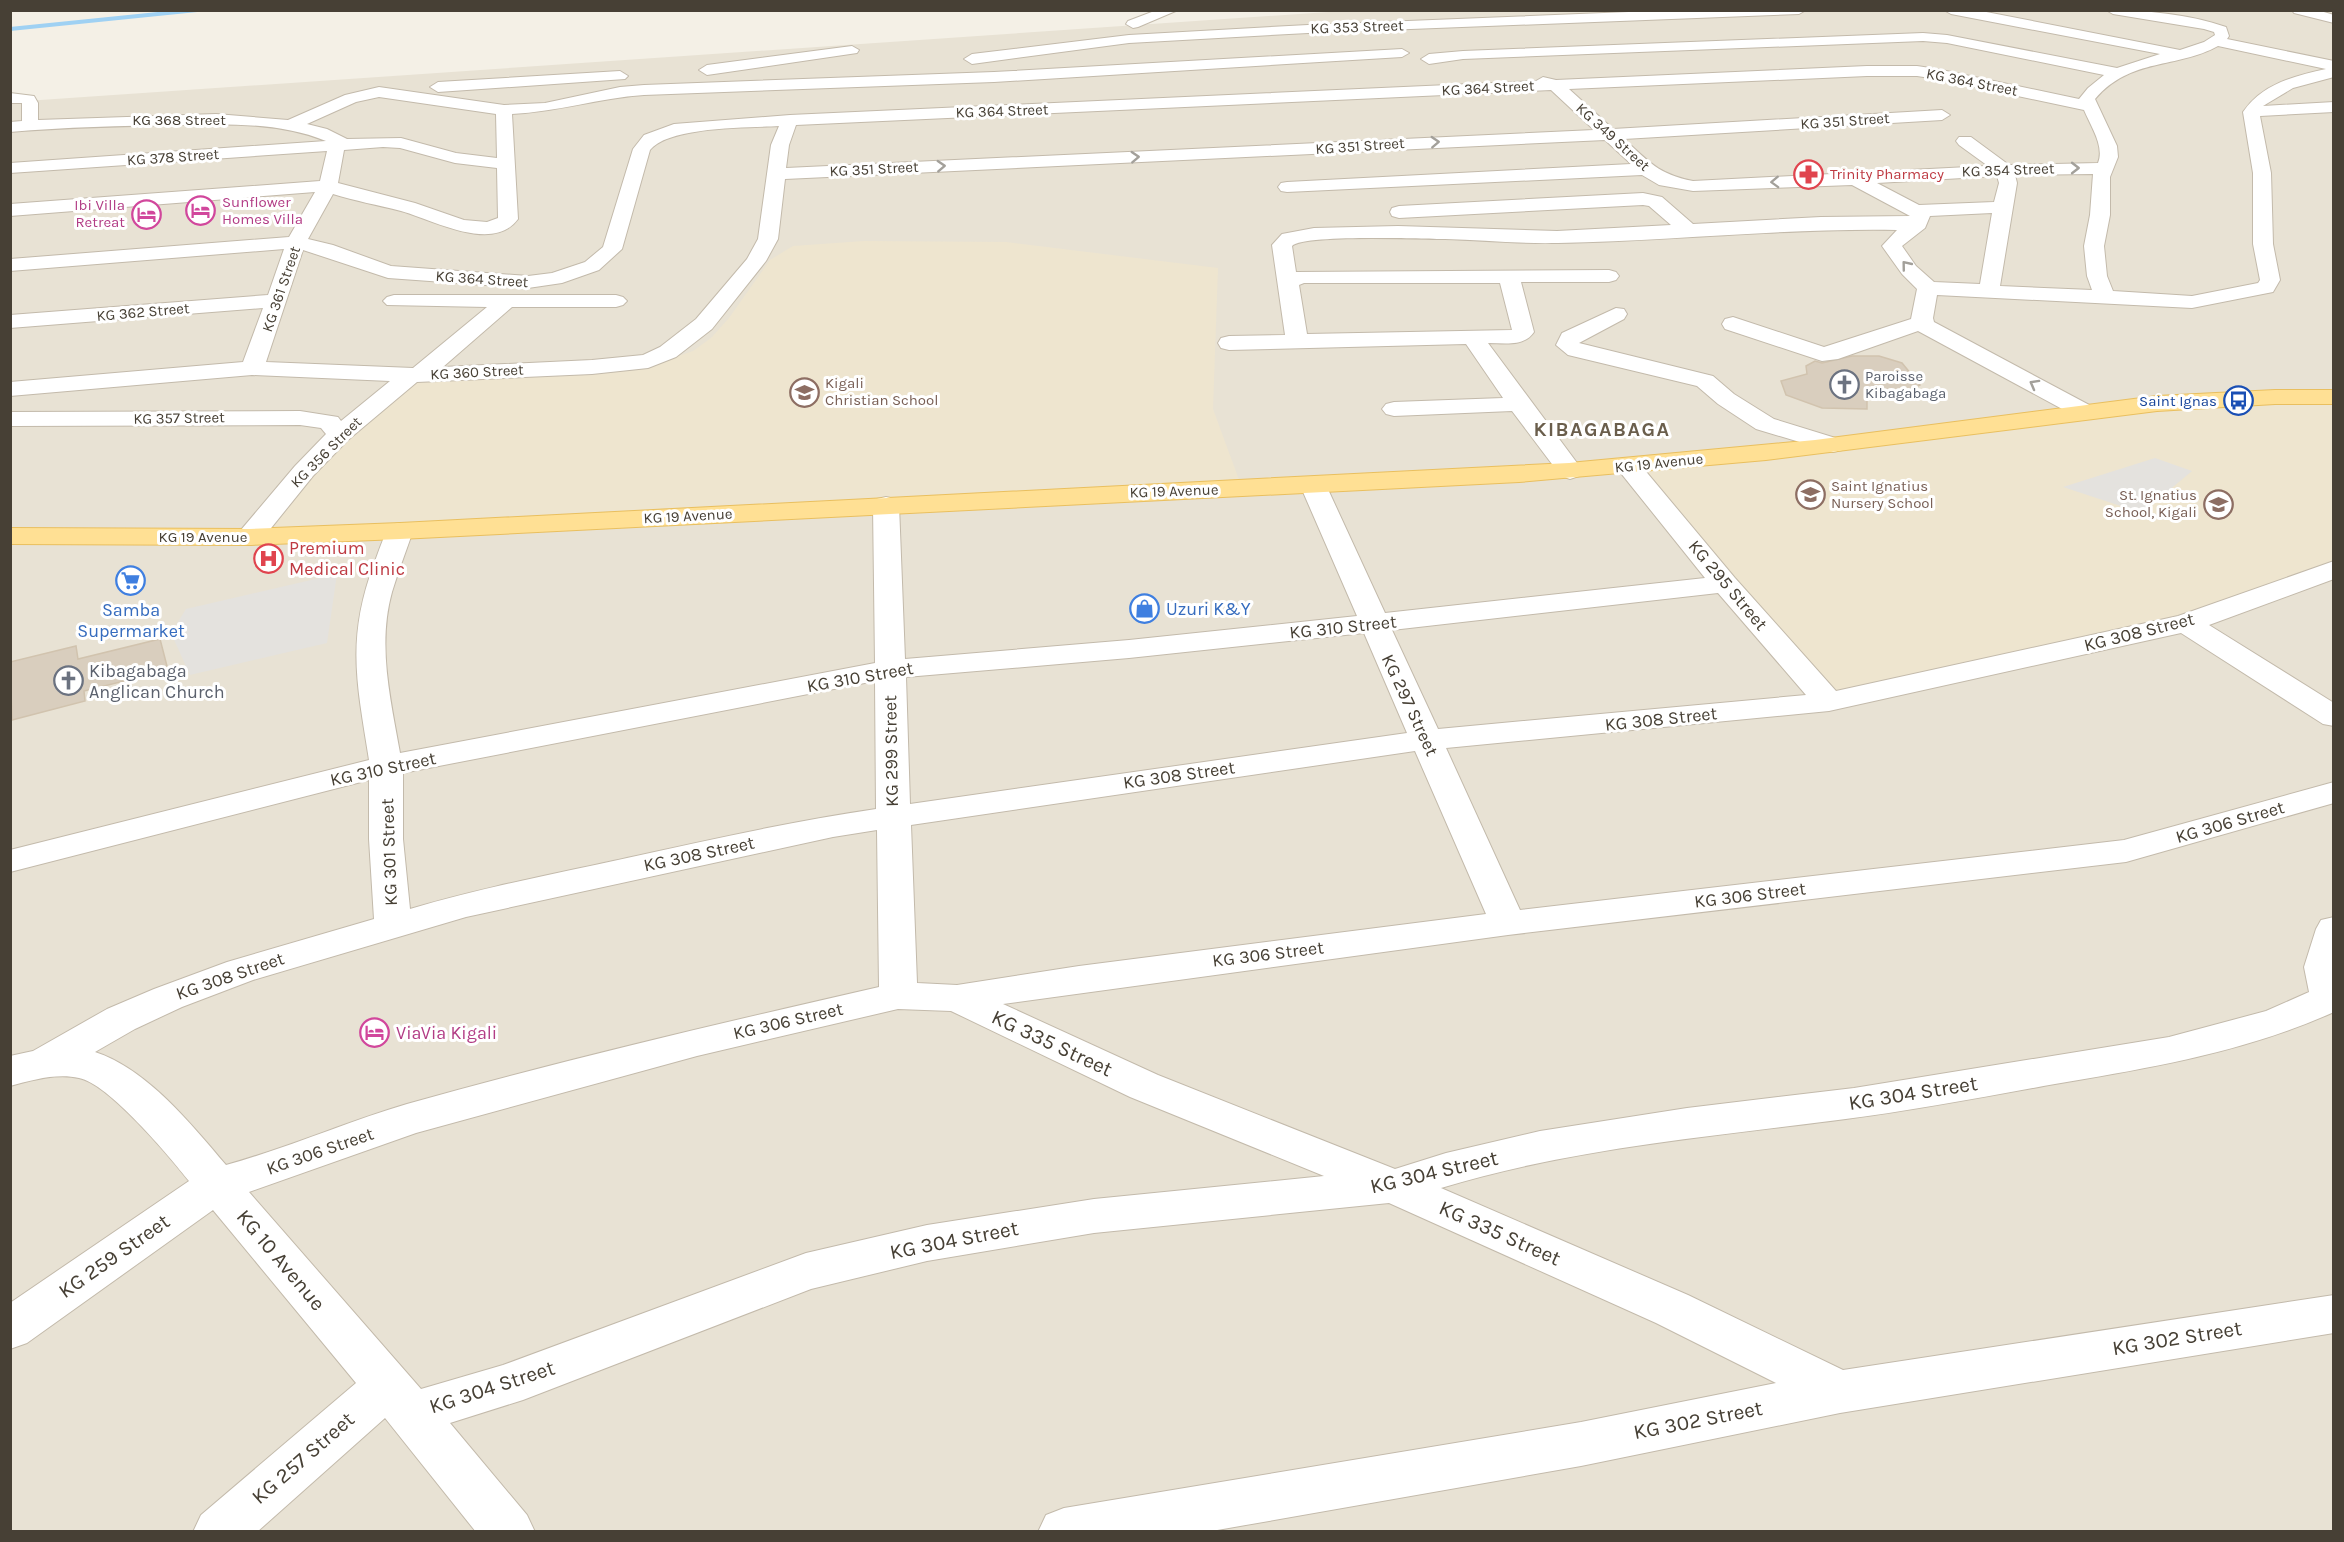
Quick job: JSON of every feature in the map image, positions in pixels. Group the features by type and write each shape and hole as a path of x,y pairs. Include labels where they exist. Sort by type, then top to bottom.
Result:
{"main road":[{"name":"KG 19 Avenue","path":"13,539 249,537 400,531 1570,471 1629,467 1833,445 2085,412 2216,398 2282,395 2334,397"}],"street":[{"path":"1133,24 1171,10"},
{"name":"KG 353 Street","path":"953,62 1129,39 1582,14 1799,10"},
{"path":"1951,10 2181,53"},
{"path":"2113,10 2215,28 2221,30 2222,36 2218,42"},
{"path":"2299,10 2334,19"},
{"path":"1770,12 1867,71"},
{"path":"1287,15 1321,35 1555,85"},
{"path":"1429,59 1463,55 1933,37 2118,73"},
{"path":"2105,298 2097,276 2094,246 2100,215 2103,168 2109,157 2108,146 2086,99 2096,88 2118,73 2152,60 2218,42 2334,66"},
{"path":"2305,61 2307,53 2324,49"},
{"path":"692,71 852,50"},
{"path":"379,92 504,110 544,108 620,92 644,90 933,72 994,77 1402,53"},
{"name":"KG 364 Street","path":"10,265 297,242 326,249 388,272 535,282 555,279 592,266 612,249 642,149 650,139 674,129 790,120 1028,110 1183,111 1555,85 1867,71 1917,72 1937,75 2088,106"},
{"path":"1917,217 1892,246 1909,270 1928,288 2192,302 2256,291 2269,285 2261,234 2264,209 2262,163 2251,112 2254,105 2283,86 2334,72"},
{"path":"288,126 351,98 379,92 652,74"},
{"path":"994,77 1028,110"},
{"name":"KG 349 Street","path":"1555,85 1646,169 1665,181 1693,186 1855,179"},
{"path":"10,98 28,99 30,125"},
{"path":"2251,112 2334,107"},
{"path":"10,210 328,186 343,193 401,205 469,227 489,228 504,225 508,219 504,110"},
{"name":"KG 351 Street","path":"777,174 1688,131 1941,115"},
{"name":"KG 368 Street","path":"10,127 128,120 265,122 330,135 339,140 336,146"},
{"name":"KG 360 Street","path":"10,388 252,368 415,375 633,364 668,352 704,324 756,261 768,239 780,145 790,120"},
{"path":"1193,136 1201,154"},
{"path":"1965,141 2005,170 2008,183 1989,291"},
{"name":"KG 378 Street","path":"10,168 393,142 455,158 505,164"},
{"name":"KG 361 Street","path":"252,368 297,242 328,186 336,146"},
{"path":"1258,152 1299,202"},
{"name":"KG 354 Street","path":"1855,179 2005,170 2103,168"},
{"path":"1287,187 1646,169"},
{"path":"1855,179 1917,217"},
{"path":"1383,213 1643,199 1655,201 1689,231"},
{"path":"1297,342 1290,281 1282,245 1289,238 1314,234 1398,232 1557,237 1917,217 2002,207"},
{"path":"1314,234 1312,217 1347,215"},
{"path":"1290,281 1303,277 1609,276"},
{"path":"1229,343 1513,337 1523,332 1509,278"},
{"name":"KG 356 Street","path":"249,537 304,471 339,435 535,282"},
{"path":"1923,322 1928,288"},
{"name":"KG 362 Street","path":"10,322 276,301"},
{"path":"394,301 616,301"},
{"path":"1616,314 1570,338 1567,345 1576,350 1705,381 1734,405 1765,424 1833,445"},
{"path":"1733,324 1822,354 1830,354 1923,322 2085,412"},
{"path":"1474,339 1519,404 1570,471"},
{"path":"1394,409 1519,404"},
{"name":"KG 357 Street","path":"10,419 300,418 328,422 339,435"},
{"name":"KG 295 Street","path":"1629,467 1725,584 1828,702"},
{"name":"KG 297 Street","path":"1313,485 1508,923"},
{"name":"KG 299 Street","path":"886,505 898,996"},
{"name":"KG 301 Street","path":"393,926 386,839 387,766 370,666 371,631 377,594 400,531"},
{"name":"KG 308 Street","path":"28,1067 121,1019 168,998 240,971 461,906 656,863 833,826 1427,740 1828,702 2186,622 2334,569"},
{"name":"KG 310 Street","path":"10,861 387,766 889,669 1141,648 1725,584"},
{"path":"2186,622 2334,717"},
{"name":"KG 306 Street","path":"217,1184 268,1170 407,1120 697,1042 898,996 957,998 1079,979 1508,923 2126,851 2334,792"},
{"name":"KG 304 Street","path":"399,1399 506,1385 806,1272 927,1243 1094,1216 1393,1186 1446,1170 1540,1147 1687,1124 1854,1103 2169,1051 2278,1021 2332,1000 2323,967 2334,929"},
{"name":"KG 335 Street","path":"957,998 1041,1040 1144,1086 1393,1186 1672,1309 1840,1392"},
{"name":"KG 10 Avenue","path":"28,1067 84,1063 111,1075 174,1132 509,1532"},
{"name":"KG 259 Street","path":"10,1329 217,1184"},
{"name":"KG 302 Street","path":"1064,1532 1581,1444 1840,1392 2334,1314"},
{"name":"KG 257 Street","path":"219,1532 399,1399"}],"shaded area":[{"path":"1343,11 2333,11 2333,1531 11,1532 11,102"},
{"name":"Kigali Christian School","path":"864,241 1006,242 1218,268 1213,409 1242,488 249,537 411,375 659,363 693,351 711,338 729,318 770,260 793,246"},
{"path":"2333,397 2333,574 2186,623 1829,702 1629,467 2014,421"},
{"path":"2155,458 2192,471 2142,513 2063,487"},
{"path":"337,574 327,643 190,675 171,633 186,609"}],"building":[{"name":"Paroisse Kibagabaga","path":"1852,356 1879,356 1902,363 1920,385 1899,395 1867,395 1867,409 1822,408 1786,395 1781,381 1807,374 1806,366 1815,361 1822,363"},
{"name":"Kibagabaga Anglican Church","path":"160,639 168,670 84,691 85,701 12,720 10,662 76,646 78,659"}],"waterway":[{"path":"10,29 197,10"}],"place":[{"name":"Trinity Pharmacy","path":"1809,174"},
{"name":"Sunflower Homes Villa","path":"201,211"},
{"name":"Ibi Villa Retreat","path":"146,214"},
{"name":"Paroisse Kibagabaga","path":"1844,385"},
{"name":"Kigali Christian School","path":"804,392"},
{"name":"Saint Ignas","path":"2238,401"},
{"name":"Saint Ignatius Nursery School","path":"1810,495"},
{"name":"St. Ignatius School, Kigali","path":"2218,504"},
{"name":"Premium Medical Clinic","path":"268,558"},
{"name":"Samba Supermarket","path":"131,581"},
{"name":"Uzuri K&Y","path":"1145,609"},
{"name":"Kibagabaga Anglican Church","path":"68,681"},
{"name":"ViaVia Kigali","path":"375,1033"}],"district":[{"name":"KIBAGABAGA","path":"1602,429"}]}
